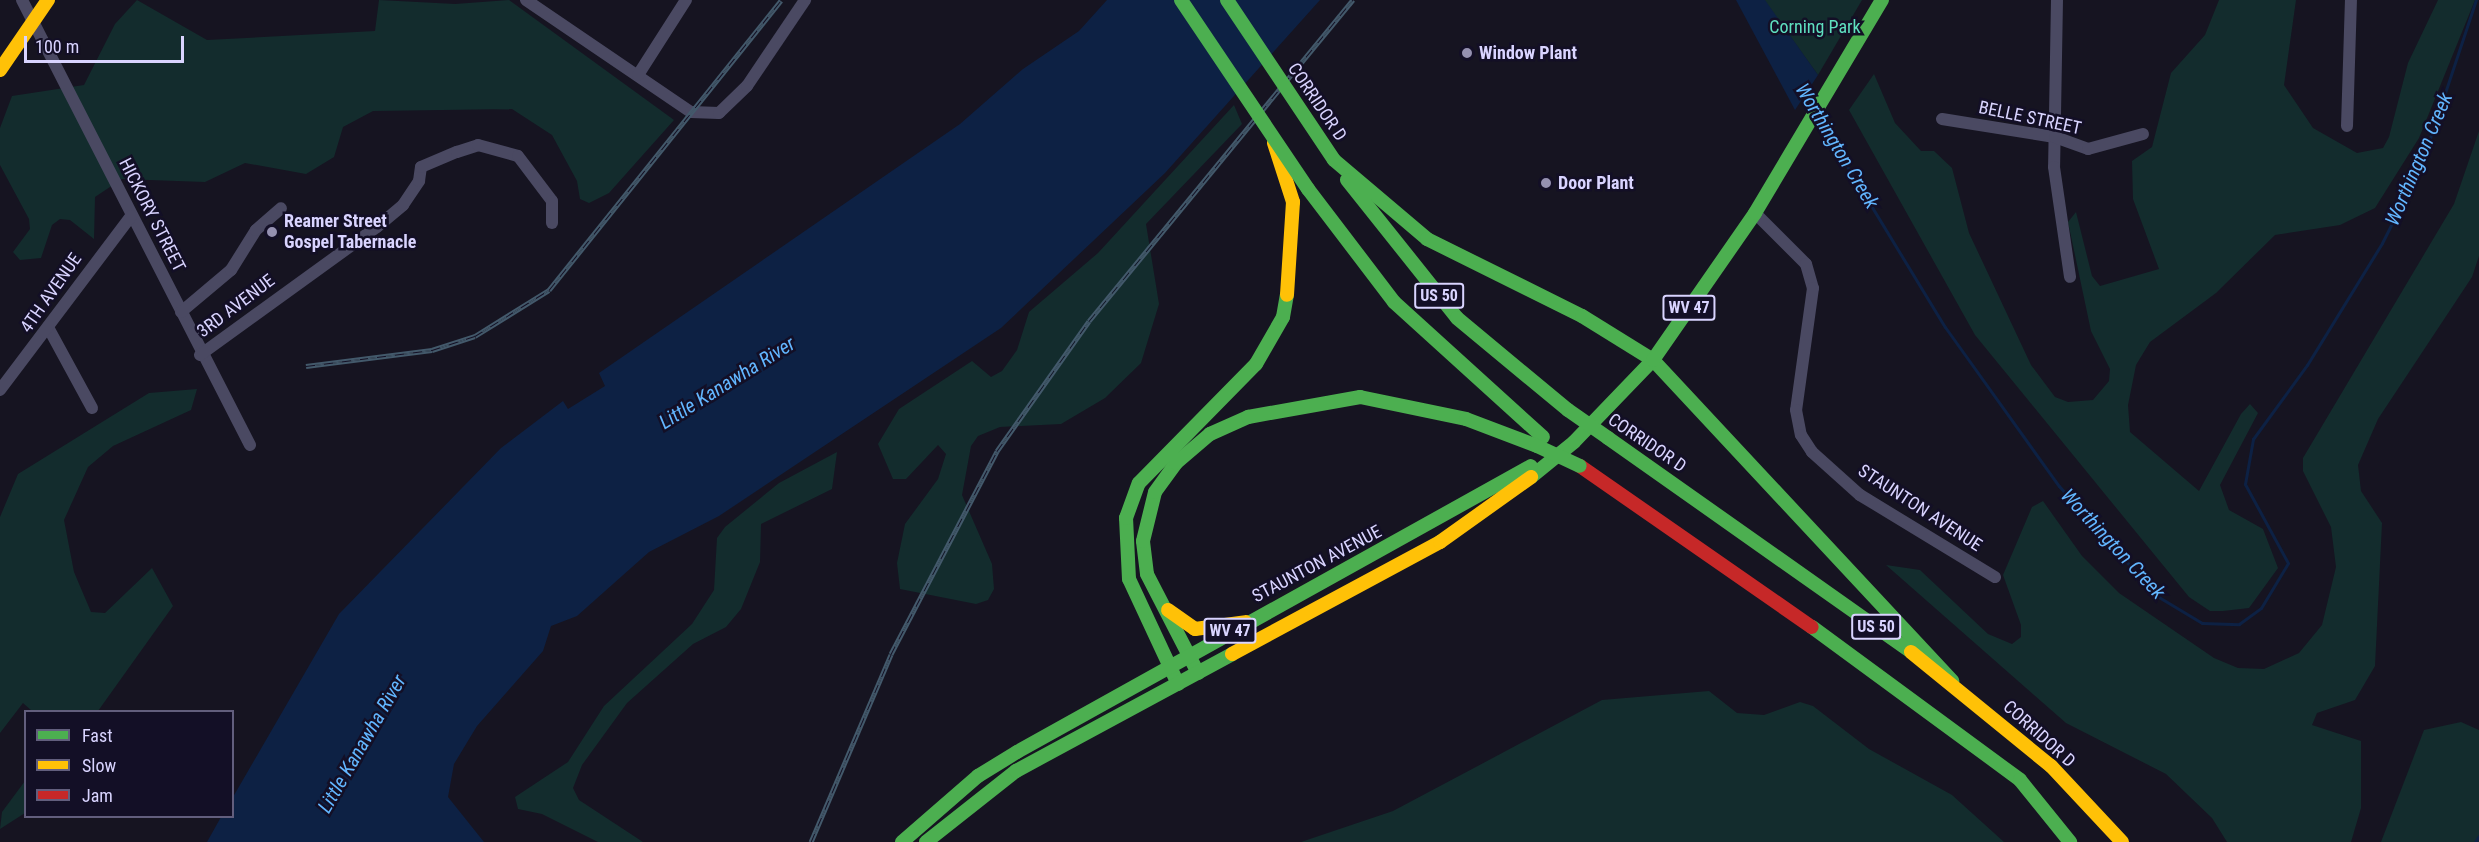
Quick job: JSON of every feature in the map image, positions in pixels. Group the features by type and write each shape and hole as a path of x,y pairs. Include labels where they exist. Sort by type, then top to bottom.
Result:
{"main road":[{"path":"0,70 48,0"},
{"name":"US 50","path":"1181,0 1308,189 1394,302 1540,442 1580,466 1928,707 2020,780 2070,842"},
{"name":"CORRIDOR D","path":"1227,0 1372,218 1457,318 1568,410 1952,681 2051,766 2122,842"},
{"name":"STAUNTON AVENUE","path":"927,842 1016,771 1440,542 1507,497 1574,442 1653,360 1755,213 1852,54 1882,0"},
{"path":"1178,684 1129,579 1126,518 1139,483 1256,364 1283,317 1293,263 1293,202 1273,138"},
{"path":"1334,160 1427,239 1582,316 1653,360 1952,681"},
{"path":"1198,673 1155,592 1143,541 1155,492 1176,463 1210,434 1248,417 1360,397 1425,408 1540,442"},
{"name":"STAUNTON AVENUE","path":"902,842 978,776 1188,654 1574,442"},
{"path":"1155,592 1172,615 1195,628 1246,622"}],"street":[{"name":"HICKORY STREET","path":"22,0 181,312 200,355 250,445"},
{"path":"526,0 692,112 719,113 747,86 805,0"},
{"path":"638,75 686,0"},
{"path":"2057,0 2055,137 2070,277"},
{"path":"2348,126 2351,0"},
{"name":"BELLE STREET","path":"1942,119 2055,137 2088,149 2143,134"},
{"name":"3RD AVENUE","path":"200,355 394,212 419,181 422,167 478,145 518,156 552,201 552,223"},
{"path":"181,312 231,270 255,230 281,208"},
{"name":"STAUNTON AVENUE","path":"1755,213 1806,264 1813,288 1796,410 1801,435 1812,452 1860,495 1995,577"},
{"name":"4TH AVENUE","path":"0,390 49,329 89,267 131,216"},
{"path":"49,329 92,408"}],"green space":[{"path":"137,0 207,40 375,31 379,0 455,4 509,0 674,120 609,193 589,203 580,199 577,181 552,135 512,109 373,111 343,127 334,157 306,174 245,163 205,182 122,179 95,197 94,239 70,220 60,219 52,225 41,258 20,260 13,252 30,229 29,219 0,165 0,128 12,96 84,85 115,24"},
{"name":"Corning Park","path":"1764,0 1862,0 1818,75"},
{"path":"2219,0 2296,0 2284,85 2313,128 2357,153 2383,148 2389,137 2408,63 2438,0 2475,0 2419,138 2375,208 2340,225 2275,235 2216,293 2150,342 2136,365 2128,405 2130,432 2199,491 2241,414 2250,404 2258,413 2220,485 2229,510 2263,529 2278,568 2249,608 2210,611 2189,597 1975,335 1849,110 1874,74 1895,123 1921,151 1934,151 1952,168 1969,233 2031,365 2055,397 2068,402 2093,400 2109,381 2110,369 2091,331 2068,222 2076,212 2092,276 2100,286 2159,269 2133,199 2132,161 2152,147 2171,73 2205,35"},
{"path":"1234,105 1242,124 1146,224 1159,304 1141,363 1105,398 1061,424 1000,427 978,436 971,446 962,495 992,564 994,589 988,600 976,604 900,589 897,563 905,524 938,479 946,454 938,445 906,479 893,479 878,444 899,409 972,361 991,377 1002,371 1017,350 1029,312 1098,253"},
{"path":"2479,131 2479,256 2472,277 2378,419 2358,465 2361,491 2382,523 2375,666 2355,700 2317,713 2312,725 2361,741 2361,808 2351,842 2227,842 2212,818 2166,774 2066,723 1886,565 1920,570 1988,634 2012,644 2021,637 2021,625 2003,575 2032,507 2043,501 2082,556 2119,593 2214,658 2238,668 2264,669 2299,653 2322,625 2336,567 2331,527 2303,471 2303,458 2454,204"},
{"path":"197,389 191,410 113,446 88,467 64,520 74,572 91,612 105,613 152,568 173,606 99,710 31,710 23,703 0,733 0,517 18,474 149,393"},
{"path":"837,452 832,489 761,524 760,562 741,609 726,627 693,644 627,703 582,765 573,788 579,800 643,842 598,842 542,814 518,809 515,797 568,762 604,706 692,624 714,590 717,538 725,527 779,483"},
{"path":"1709,691 1737,713 1764,715 1800,702 1813,706 1869,749 1952,795 2004,842 1301,842 1393,811 1602,700"},
{"path":"2461,722 2479,730 2479,842 2381,842 2424,730"},
{"path":"24,782 24,814 0,829 2,812"}],"water":[{"name":"Little Kanawha River","path":"1107,0 1320,0 1165,173 1001,328 719,516 649,552 577,616 551,626 543,651 477,726 454,764 448,797 484,842 207,842 220,818 234,818 234,795 339,614 501,448 563,401 568,409 605,386 599,373 960,124 1023,69 1079,31"},
{"path":"1736,0 1765,0 1818,75 1795,110"}],"waterway":[{"name":"Worthington Creek","path":"1819,120 1945,327 2059,486 2157,596 2202,623 2239,624 2261,608 2288,563 2245,484 2253,439 2307,365 2382,243 2421,165 2476,0"},
{"name":"Worthington Creek","path":"1804,94 1812,106"},
{"name":"Worthington Creek","path":"2475,842 2479,836"}],"railway":[{"path":"306,366 432,350 475,336 549,290 781,0"},
{"path":"811,842 891,654 997,451 1089,321 1353,0"}],"traffic: fast":[{"path":"1181,0 1308,189"},
{"path":"1227,0 1334,160"},
{"path":"1531,477 1574,442 1653,360 1755,213 1882,0"},
{"path":"1334,160 1427,239 1582,316 1653,360 1952,681"},
{"path":"1347,180 1457,318 1568,410"},
{"path":"1308,189 1394,302 1543,437"},
{"path":"1178,684 1129,579 1126,518 1139,483 1256,364 1283,317 1287,295"},
{"path":"1198,673 1147,574 1143,541 1155,492 1176,463 1210,434 1248,417 1360,397 1466,419 1537,446"},
{"path":"1568,410 1608,438"},
{"path":"1608,438 1911,652"},
{"path":"1537,446 1580,466"},
{"path":"902,842 978,776 1017,752 1531,466"},
{"path":"1812,627 2020,780 2070,842"},
{"path":"926,842 1016,771 1232,654"}],"traffic: slow":[{"path":"0,70 48,0"},
{"path":"1274,143 1293,202 1287,295"},
{"path":"1232,654 1440,542 1531,477"},
{"path":"1168,610 1195,629 1246,622"},
{"path":"1911,652 2051,766 2122,842"}],"traffic: jam":[{"path":"1580,466 1812,627"}],"place":[{"name":"Window Plant","path":"1467,53"},
{"name":"Door Plant","path":"1546,183"},
{"name":"Reamer Street Gospel Tabernacle","path":"272,232"}]}
